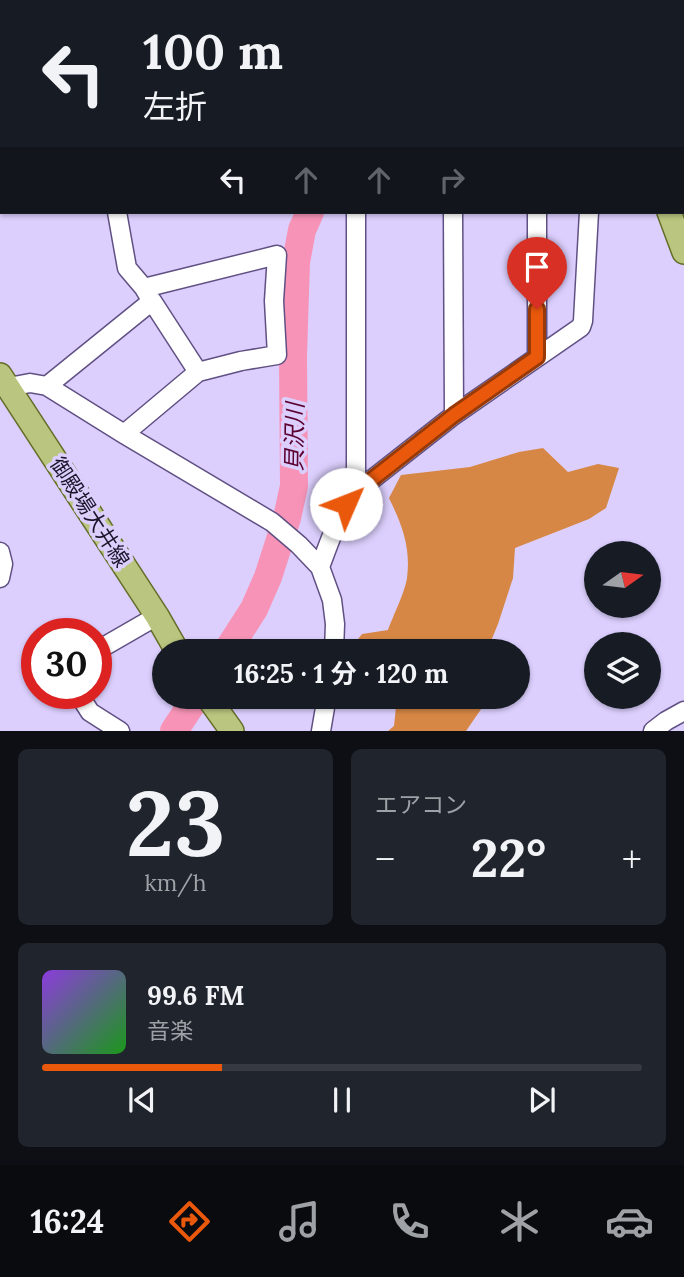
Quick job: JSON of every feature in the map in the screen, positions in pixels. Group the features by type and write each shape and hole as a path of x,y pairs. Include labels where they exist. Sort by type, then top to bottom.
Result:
{"main road":[{"path":"670,214 684,252"},
{"name":"御殿場大井線","path":"5,381 170,639"},
{"path":"213,709 222,727"}],"street":[{"path":"117,214 127,268 148,295 198,372"},
{"path":"356,214 356,492"},
{"path":"453,214 454,415"},
{"path":"537,214 537,357"},
{"path":"320,567 338,520 356,492 454,415 581,327 589,214"},
{"path":"47,386 148,295 277,255 274,301 277,355 198,372 124,434"},
{"path":"5,381 47,386 272,522 320,567 332,600 334,639"},
{"path":"0,552 3,565 0,578"},
{"path":"112,642 157,616"},
{"path":"88,709 120,731"},
{"path":"321,731 325,709"},
{"path":"653,731 684,711"}],"shaded area":[{"path":"543,448 568,472 598,464 619,468 606,508 589,519 515,548 513,578 492,639 358,639 362,634 388,630 406,584 406,546 389,498 401,475 470,467 519,452"},
{"path":"396,709 481,709 466,731 388,731 394,726"}],"waterway":[{"name":"貝沢川","path":"235,639 254,609 268,577 294,486 293,356 296,262 302,230 309,214"},
{"name":"貝沢川","path":"174,731 188,709"}],"route":[{"path":"346,504 356,492 454,415 537,357 537,309"}]}
